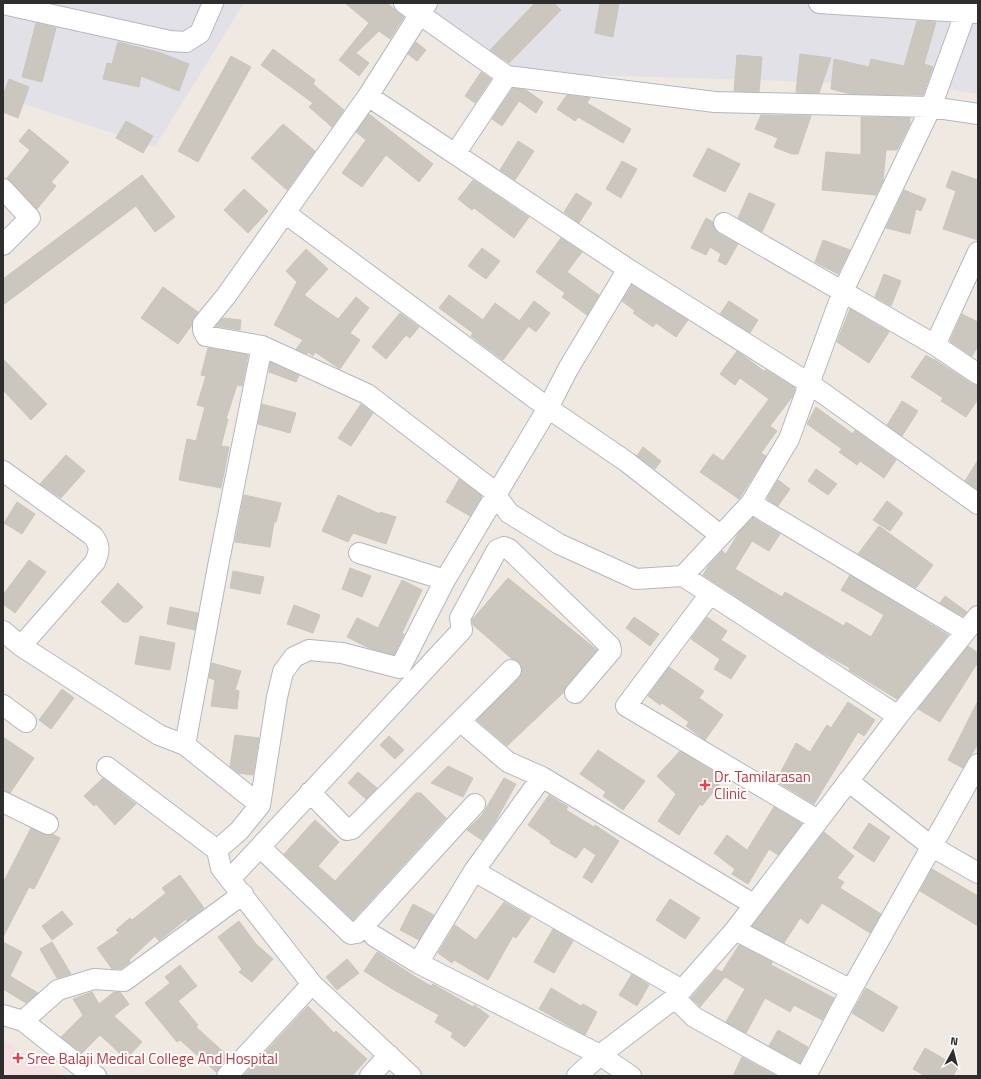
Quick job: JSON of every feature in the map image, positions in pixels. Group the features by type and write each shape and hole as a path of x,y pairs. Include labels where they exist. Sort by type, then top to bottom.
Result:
{"street":[{"path":"3,4 170,41 186,42 200,33 213,3"},
{"path":"404,3 423,9 506,76 715,102 931,108 978,114"},
{"path":"682,576 751,503 789,439 843,291 931,108 971,9 819,3"},
{"path":"423,9 368,96 226,296 203,324 203,330 206,336 262,346 367,394 491,488 509,513 559,544 636,579 682,576 898,716"},
{"path":"455,154 506,76"},
{"path":"368,96 628,269 810,384 978,504"},
{"path":"3,189 30,218 3,245"},
{"path":"285,213 548,408 627,462 720,536"},
{"path":"724,223 935,345 978,374"},
{"path":"935,345 978,252"},
{"path":"217,850 239,831 260,805 277,697 283,672 294,658 310,650 342,653 400,668 445,580 548,408 568,369 628,269"},
{"path":"185,745 262,346"},
{"path":"3,471 93,536 99,544 99,553 95,562 21,646"},
{"path":"577,1076 600,1055 678,994 735,930 753,904 898,716 972,623 751,503"},
{"path":"230,878 462,630 460,618 497,550 504,547 509,549 610,646 611,651 575,693"},
{"path":"359,553 445,580"},
{"path":"710,594 626,706 818,820"},
{"path":"3,631 21,646 159,735 185,745 260,805"},
{"path":"310,792 347,830 352,829 511,670"},
{"path":"3,704 26,722"},
{"path":"460,721 508,762 542,777 753,904"},
{"path":"806,1076 850,990 978,764"},
{"path":"107,766 217,850 221,868 243,894 312,984 411,1076"},
{"path":"418,963 474,871 542,777"},
{"path":"848,781 931,846 978,873"},
{"path":"3,802 48,824"},
{"path":"260,847 352,934 357,933 475,804"},
{"path":"474,871 678,994 694,1017 800,1076"},
{"path":"23,1021 58,990 94,979 124,981 243,894"},
{"path":"735,930 850,990"},
{"path":"374,936 418,963 600,1055 631,1076"},
{"path":"227,1076 312,984"},
{"path":"3,1015 23,1021 80,1067 96,1076"},
{"path":"370,1076 389,1055"}],"shaded area":[{"path":"3,3 244,3 155,147 3,97"},
{"path":"418,3 978,3 978,94 923,85 516,73"},
{"name":"Sree Balaji Medical College And Hospital","path":"3,1040 62,1076 3,1076"}],"building":[{"path":"345,3 387,3 404,17 390,39 379,31 356,53 369,63 359,76 339,60 369,23"},
{"path":"535,3 554,3 561,10 509,63 490,50"},
{"path":"600,3 619,3 613,37 595,33"},
{"path":"917,21 936,22 924,64 933,67 923,95 851,94 831,89 834,59 869,67 871,59 904,66"},
{"path":"36,23 56,28 42,82 22,77"},
{"path":"118,42 161,53 189,64 179,91 141,76 139,87 103,79 107,63 112,64"},
{"path":"416,42 426,50 417,61 408,54"},
{"path":"273,49 315,80 313,84 344,110 332,127 309,107 313,103 261,65"},
{"path":"800,54 831,58 819,93 796,92"},
{"path":"737,55 762,57 759,92 734,91"},
{"path":"231,56 251,67 198,162 178,151"},
{"path":"481,72 491,79 475,103 465,96"},
{"path":"9,79 29,87 18,118 3,112 3,96"},
{"path":"513,88 526,90 543,102 536,113 519,101 502,126 492,119"},
{"path":"567,95 590,98 587,103 631,129 623,143 578,117 575,121 557,109"},
{"path":"369,114 433,164 419,182 386,155 362,187 342,173 366,140 356,132"},
{"path":"761,115 811,116 798,154 792,154 774,147 778,138 755,129"},
{"path":"861,117 910,118 910,124 897,150 886,150 883,181 876,195 822,190 826,152 861,155"},
{"path":"126,121 153,136 143,153 116,138"},
{"path":"283,124 315,151 287,190 251,158"},
{"path":"29,129 69,162 51,182 56,186 37,209 7,178 30,150 19,141"},
{"path":"518,141 534,151 515,180 500,170"},
{"path":"708,148 740,164 725,192 693,176"},
{"path":"622,161 637,169 621,198 606,189"},
{"path":"952,171 978,180 978,240 943,229 956,191 946,187"},
{"path":"142,175 175,217 155,232 136,206 3,305 3,279"},
{"path":"473,180 529,217 514,238 474,208 472,210 458,199"},
{"path":"244,189 268,211 248,233 224,210"},
{"path":"904,190 926,199 921,211 916,209 910,234 886,228"},
{"path":"576,193 592,203 579,223 564,212"},
{"path":"749,193 775,204 762,232 738,218"},
{"path":"706,218 713,222 714,228 718,233 738,244 726,265 718,261 721,254 710,247 706,255 691,248"},
{"path":"561,238 582,252 567,272 599,295 587,315 562,297 565,293 536,272"},
{"path":"823,240 850,250 838,274 815,262"},
{"path":"482,248 500,261 486,279 468,266"},
{"path":"306,249 328,269 304,295 338,319 356,297 369,308 350,333 360,340 340,369 315,352 313,356 308,352 307,354 296,349 303,340 274,325 297,282 286,271"},
{"path":"884,274 901,281 891,306 875,297"},
{"path":"632,285 688,320 676,337 656,323 653,327 633,313 635,311 622,301"},
{"path":"163,287 198,312 192,325 178,344 141,318"},
{"path":"449,295 483,320 495,303 528,327 503,360 471,336 473,333 439,308"},
{"path":"534,301 550,313 536,332 520,320"},
{"path":"729,301 758,320 750,333 720,314"},
{"path":"850,309 889,332 869,363 837,342"},
{"path":"400,313 419,327 410,338 406,335 386,359 372,347"},
{"path":"962,314 978,322 978,346 972,356 950,341"},
{"path":"223,318 241,320 240,330 216,326"},
{"path":"208,348 248,355 242,386 237,385 226,419 228,419 221,446 229,447 221,488 179,480 187,439 196,441 205,407 197,405 206,376 201,375"},
{"path":"737,351 764,371 766,370 795,388 792,397 770,426 777,431 761,453 766,456 739,499 700,472 713,454 723,461 769,399 740,378 735,385 720,374"},
{"path":"926,355 972,384 978,385 978,399 966,417 941,401 943,398 911,377"},
{"path":"3,359 47,404 31,420 3,390"},
{"path":"270,362 299,375 296,382 269,372"},
{"path":"902,401 918,411 902,436 887,425"},
{"path":"262,404 296,413 290,433 258,424"},
{"path":"361,404 373,413 351,446 338,438"},
{"path":"816,407 853,434 855,430 896,460 884,478 860,461 857,465 839,452 842,449 807,424"},
{"path":"643,447 661,461 655,469 637,456"},
{"path":"66,455 85,471 61,498 40,484"},
{"path":"978,460 978,490 965,481"},
{"path":"816,469 837,484 828,495 808,481"},
{"path":"459,479 482,496 470,516 446,502"},
{"path":"778,480 790,489 778,506 767,499"},
{"path":"244,495 281,503 276,522 274,522 270,547 235,542"},
{"path":"338,495 380,514 380,512 396,517 386,544 353,533 348,542 322,531"},
{"path":"887,501 903,513 890,531 873,520"},
{"path":"17,502 35,514 22,534 4,523"},
{"path":"753,518 780,534 769,551 752,541 735,569 782,597 785,592 844,626 846,622 871,637 884,615 841,590 850,575 948,635 897,699 849,670 850,668 821,652 703,575 709,565 722,551 726,554 739,532"},
{"path":"879,526 933,565 916,588 858,554"},
{"path":"29,560 46,572 15,613 3,604 3,595"},
{"path":"350,568 371,576 362,597 342,589"},
{"path":"233,571 264,577 260,594 230,588"},
{"path":"508,578 597,650 566,686 564,692 507,746 477,720 519,678 522,673 522,667 519,662 512,659 473,625 472,620"},
{"path":"402,580 422,590 402,633 404,634 394,655 369,648 347,637 357,618 378,628"},
{"path":"118,583 143,607 128,622 123,622 101,602"},
{"path":"945,596 967,612 963,616 940,603"},
{"path":"294,605 320,615 313,633 287,624"},
{"path":"170,607 198,613 195,630 167,624"},
{"path":"634,617 659,634 650,646 626,628"},
{"path":"707,617 727,631 721,640 746,656 731,679 714,669 720,659 691,639"},
{"path":"140,636 175,643 170,670 135,664"},
{"path":"968,646 978,653 978,662 940,722 918,709"},
{"path":"212,663 241,671 235,690 239,691 237,709 211,706 215,680 209,678"},
{"path":"669,667 704,691 699,698 723,715 705,740 686,726 689,722 662,703 660,705 648,696"},
{"path":"62,689 74,698 51,729 39,720"},
{"path":"978,701 978,744 963,768 948,760"},
{"path":"848,702 875,720 864,736 858,732 814,804 776,781 796,743 810,752 827,725 831,728"},
{"path":"235,735 259,738 253,775 238,773 230,766"},
{"path":"389,736 404,750 395,759 380,745"},
{"path":"3,737 34,758 10,793 3,791"},
{"path":"598,750 645,781 623,810 603,796 606,792 580,774"},
{"path":"680,751 724,778 702,806 700,804 679,835 658,821 676,794 657,776"},
{"path":"448,766 473,778 463,797 431,783"},
{"path":"358,772 377,788 366,799 348,783"},
{"path":"103,778 136,804 115,825 96,804 94,806 84,796"},
{"path":"504,778 516,784 495,822 482,840 467,830 482,815"},
{"path":"416,793 421,793 446,818 353,920 284,854 315,820 339,842 318,866 335,881"},
{"path":"549,795 568,807 566,810 594,827 595,825 619,841 592,883 583,877 596,855 584,847 576,858 550,843 551,841 528,825"},
{"path":"774,807 802,824 778,855 769,849 748,884 732,874 735,869 714,853 727,835 747,850"},
{"path":"869,823 890,837 874,862 853,848"},
{"path":"31,828 43,834 52,834 60,838 34,889 29,887 3,937 3,883"},
{"path":"824,832 854,856 837,878 844,882 840,888 881,914 870,933 822,903 808,924 800,918 784,943 752,926"},
{"path":"932,869 978,896 978,926 920,891"},
{"path":"180,875 204,908 187,921 186,919 159,941 155,936 129,960 130,962 120,969 112,969 97,948 119,933 116,930 130,918 132,920 166,893 162,888"},
{"path":"670,899 700,918 685,939 656,920"},
{"path":"504,902 531,917 516,938 513,936 488,980 454,960 452,963 438,953 455,925 476,940"},
{"path":"413,904 434,915 419,940 400,930"},
{"path":"62,911 73,924 52,940 42,926"},
{"path":"239,921 256,944 273,959 252,982 239,972 242,969 218,937"},
{"path":"553,929 573,941 554,973 534,962"},
{"path":"3,942 22,952 10,976 38,993 26,1003 3,989"},
{"path":"52,942 71,974 57,978 40,949"},
{"path":"739,945 772,962 771,965 834,998 822,1020 794,1005 790,1012 765,998 746,1033 726,1022 745,989 725,977 700,1007 691,998 716,969 722,972"},
{"path":"377,952 431,986 433,984 473,1007 474,1005 489,1016 465,1047 451,1037 453,1033 435,1022 439,1015 394,990 364,971"},
{"path":"347,959 359,973 337,990 326,977"},
{"path":"180,965 197,986 178,1001 198,1025 196,1027 229,1057 216,1072 180,1040 177,1042 145,1003 170,983 165,977"},
{"path":"632,974 649,985 637,1006 619,995"},
{"path":"551,988 581,1006 583,1004 597,1012 585,1035 539,1009"},
{"path":"866,988 898,1007 883,1032 852,1013"},
{"path":"92,992 99,1004 114,992 120,992 129,1004 114,1016 142,1042 126,1059 100,1035 82,1053 61,1037 83,1015 73,999"},
{"path":"308,1006 334,1033 336,1031 367,1059 352,1076 243,1076"},
{"path":"778,1030 808,1047 800,1063 769,1046"},
{"path":"925,1048 958,1067 953,1076 925,1076 913,1069"},
{"path":"742,1057 776,1076 733,1076"}],"place":[{"name":"Dr. Tamilarasan Clinic","path":"705,785"},
{"name":"Sree Balaji Medical College And Hospital","path":"18,1058"}]}
